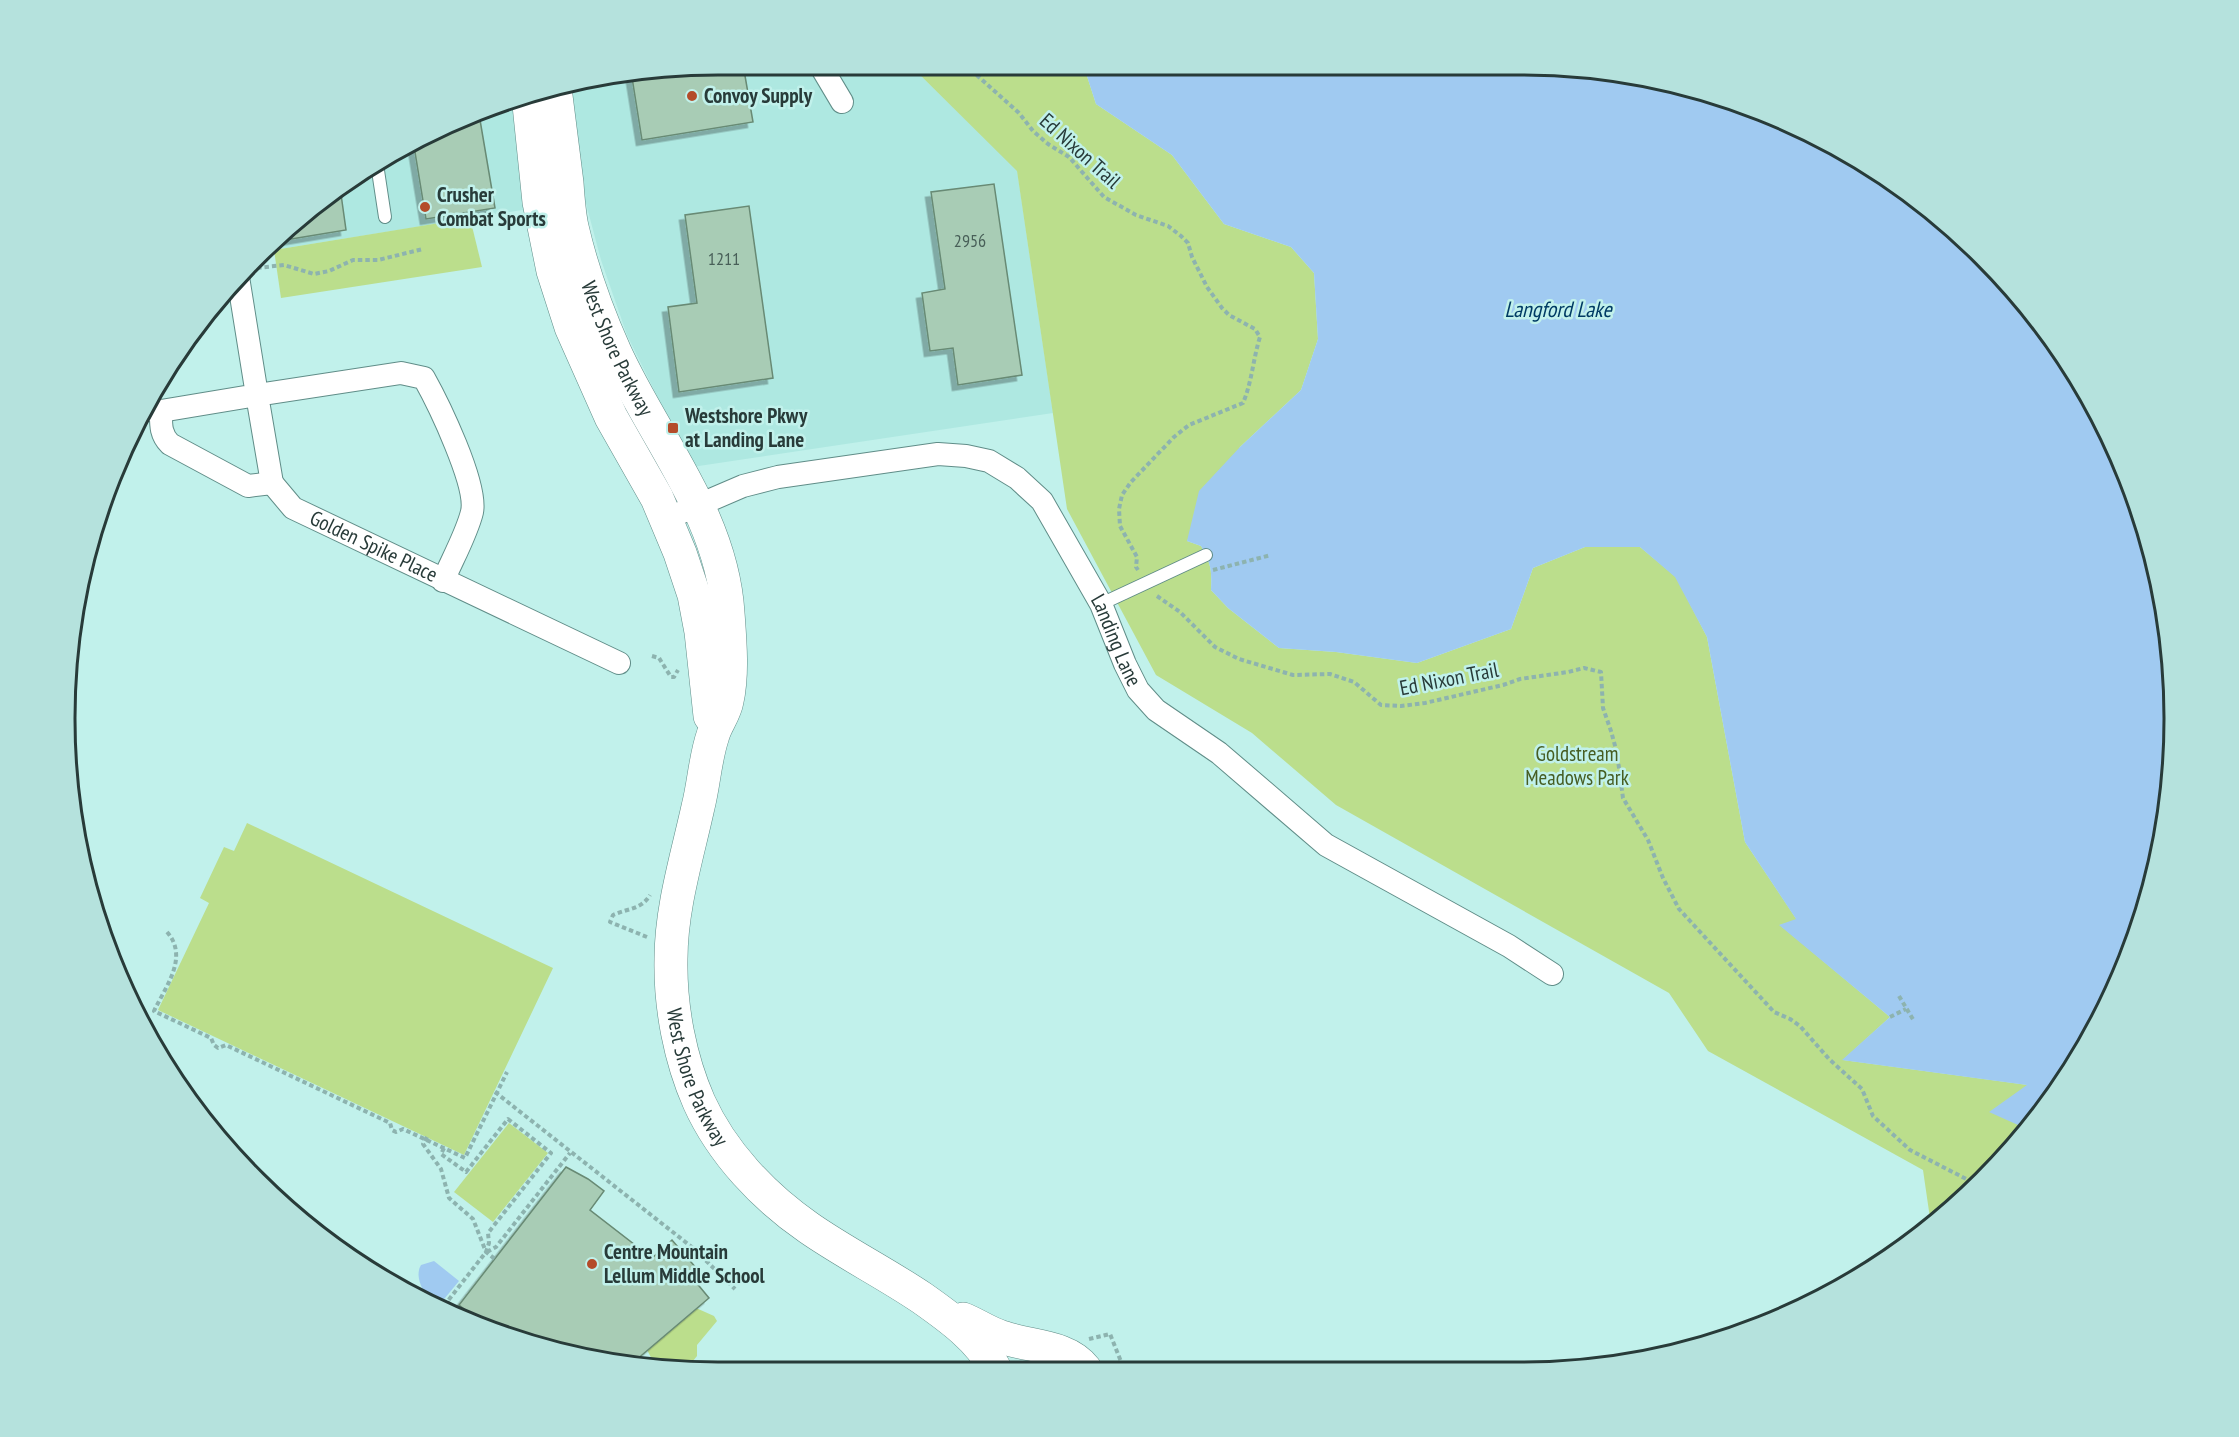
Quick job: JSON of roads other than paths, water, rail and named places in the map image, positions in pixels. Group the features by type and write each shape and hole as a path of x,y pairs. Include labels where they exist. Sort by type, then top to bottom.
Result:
{"main road":[{"name":"West Shore Parkway","path":"556,96 572,225 589,286 616,354 697,506 720,566 728,609 730,657 727,703 713,734 678,896 670,960 676,1025 684,1061 699,1103 716,1135 746,1173 774,1201 811,1230 889,1275 941,1311 977,1343 991,1362"},
{"name":"West Shore Parkway","path":"529,104 539,202 553,271 571,327 610,417 657,498 680,553 694,595 701,632 707,701 713,734"},
{"name":"West Shore Parkway","path":"941,1311 971,1322 1003,1338 1064,1352 1080,1362"},
{"path":"1016,1362 1027,1353 1045,1349"}],"street":[{"path":"826,75 842,102"},
{"path":"153,411 164,438 170,444 249,486 272,483 257,395 244,284"},
{"path":"154,410 401,373 423,378 436,399 471,485 472,511 443,581"},
{"name":"Landing Lane","path":"666,519 743,486 778,477 938,454 966,456 989,461 1017,478 1042,501 1101,604 1138,690 1156,710 1179,728 1219,753 1326,845 1509,946 1552,974"},
{"name":"Golden Spike Place","path":"272,483 293,508 619,663"}],"lane":[{"path":"378,172 385,217"},
{"path":"1101,604 1206,555"}],"water":[{"name":"Langford Lake","path":"1087,75 1520,75 1563,76 1646,87 1727,109 1805,141 1878,183 1912,208 1976,263 2031,327 2056,361 2098,434 2130,512 2142,552 2152,593 2163,676 2163,761 2158,802 2152,844 2130,925 2098,1003 2078,1040 2056,1076 2019,1125 1989,1112 2027,1085 1842,1060 1890,1017 1779,925 1796,919 1745,842 1707,637 1675,577 1640,547 1585,547 1533,568 1511,629 1417,663 1336,652 1279,648 1228,608 1211,590 1209,562 1201,546 1187,541 1199,491 1240,447 1301,390 1318,339 1314,273 1291,247 1224,224 1172,155 1096,104"},
{"path":"434,1261 459,1281 443,1300 422,1288 419,1276 421,1265"}],"place":[{"name":"Convoy Supply","path":"692,96"},
{"name":"Crusher Combat Sports","path":"425,207"},
{"name":"Westshore Pkwy at Landing Lane","path":"673,428"},
{"name":"Centre Mountain Lellum Middle School","path":"592,1264"}],"park label":[{"name":"Goldstream Meadows Park","path":"1577,766"}]}
